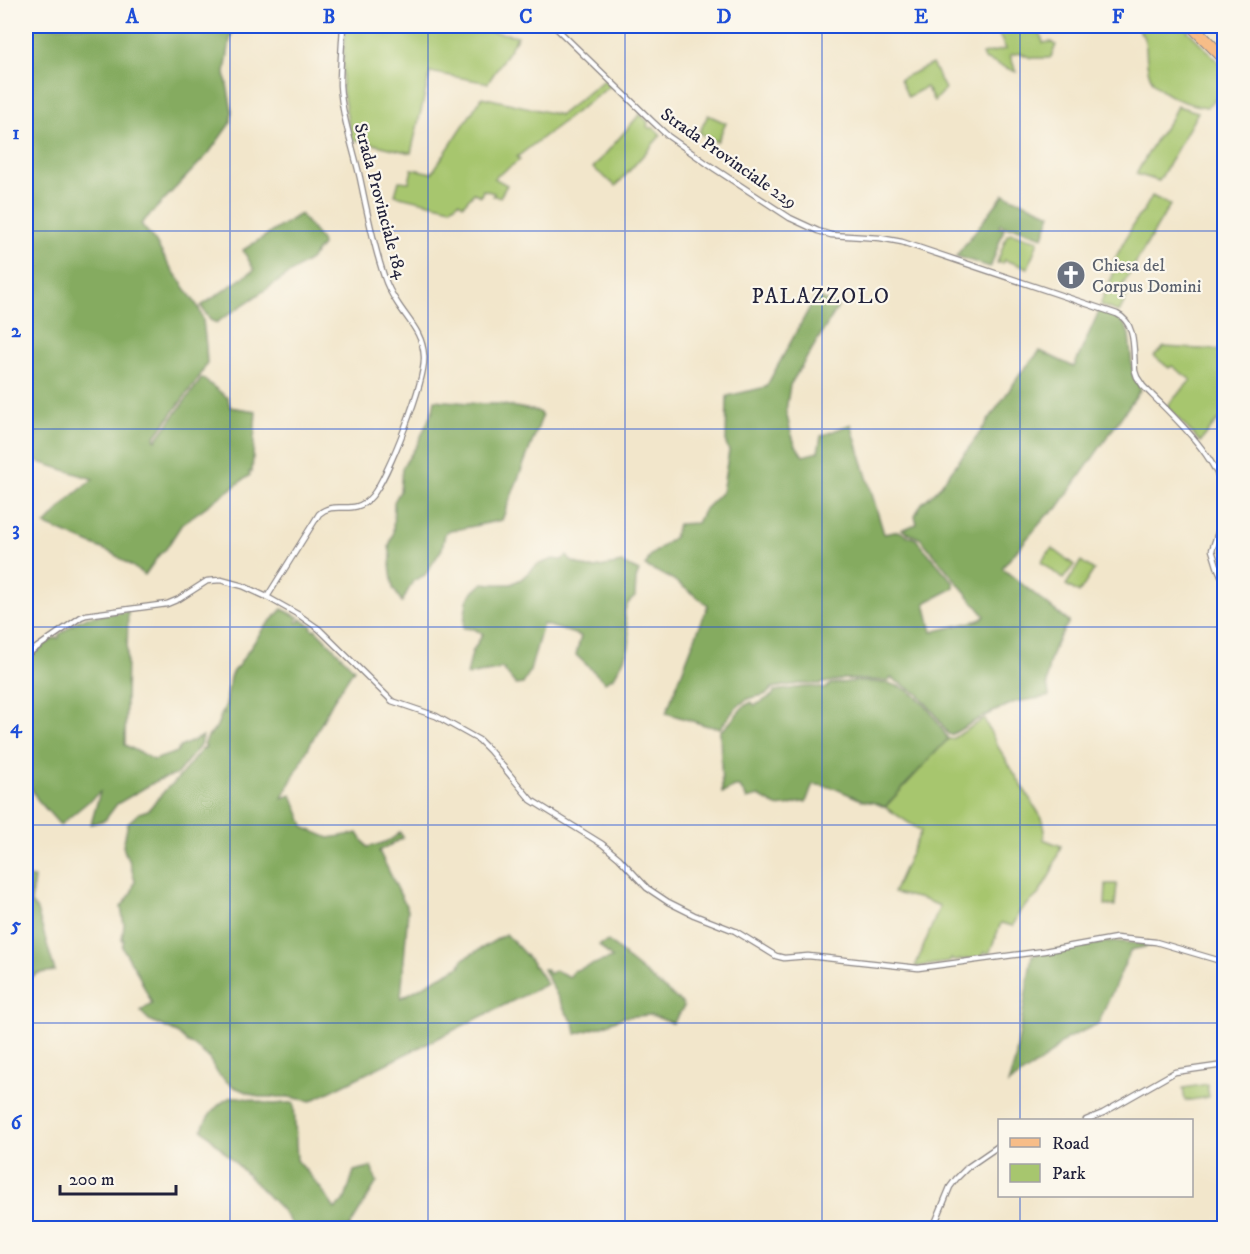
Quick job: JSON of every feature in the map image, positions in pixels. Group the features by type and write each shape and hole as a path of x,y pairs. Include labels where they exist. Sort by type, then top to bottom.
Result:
{"main road":[{"path":"1188,26 1224,62"},
{"path":"1196,26 1224,55"}],"street":[{"name":"Strada Provinciale 184","path":"267,597 319,514 329,508 357,507 374,493 395,451 420,384 424,366 424,354 416,328 392,295 388,285 368,217 347,129 340,81 343,26"},
{"name":"Strada Provinciale 229","path":"554,26 660,129 708,165 784,215 831,235 880,238 902,242 1117,314 1126,320 1132,334 1137,376 1143,386 1209,458 1220,477 1224,492"},
{"path":"1224,508 1212,550 1224,582"},
{"path":"26,655 86,615 166,604 179,599 207,581 221,580 243,586 267,597 310,622 392,701 444,720 479,740 531,800 595,839 619,858 647,888 668,902 694,915 728,927 768,952 781,957 808,956 911,968 1044,951 1116,938 1156,942 1224,962"},
{"path":"1088,1119 1175,1072 1224,1065"},
{"path":"933,1228 950,1187 956,1179 968,1167 998,1146"}],"green space":[{"path":"26,26 234,26 225,73 232,111 231,122 209,153 141,224 155,241 199,308 206,346 207,363 200,376 154,438 156,440 202,378 228,398 230,407 256,411 252,472 182,524 145,575 112,553 45,525 70,498 93,479 26,458"},
{"path":"345,26 457,26 518,36 488,83 430,72 411,153 351,139 342,87"},
{"path":"1011,26 1039,26 1043,43 1051,42 1056,45 1051,57 1031,58 1020,53 1010,55 1016,72 984,59 982,54 1006,49 998,33"},
{"path":"1134,26 1183,26 1224,67 1224,90 1207,107 1181,101 1165,92 1152,80 1147,66 1145,42 1140,31"},
{"path":"932,64 945,89 934,101 926,87 908,97 900,79"},
{"path":"604,80 610,86 517,157 520,160 494,178 507,185 500,197 483,190 481,196 474,193 463,205 459,202 451,208 395,195 399,181 409,182 412,169 432,173 482,97 560,115"},
{"path":"1177,106 1198,112 1159,181 1136,174 1170,120"},
{"path":"640,114 648,122 649,128 654,128 661,135 616,186 593,168"},
{"path":"708,115 726,123 717,142 699,133"},
{"path":"1004,194 1051,214 1043,237 1000,224 999,227 1004,229 990,267 956,256"},
{"path":"1152,196 1170,205 1121,288 1129,293 1119,312 1102,306 1101,302 1113,275 1111,266 1137,218"},
{"path":"300,214 321,240 322,245 310,260 216,323 210,320 201,306 254,270 243,250"},
{"path":"1011,233 1038,241 1028,268 1004,260 1003,263 997,263 1007,235"},
{"path":"816,296 838,307 790,385 786,411 795,444 803,456 818,452 821,436 851,424 884,534 898,531 916,539 954,583 954,588 925,603 932,632 979,620 985,616 921,539 902,529 917,524 915,515 922,503 937,490 1021,373 1040,351 1074,367 1099,311 1117,317 1126,326 1133,376 1141,389 1057,509 1048,514 1002,568 1069,622 1060,635 1051,658 1047,674 1049,696 1015,702 951,735 918,694 891,678 889,681 844,679 819,684 772,688 766,694 742,703 720,728 666,713 708,605 672,579 645,566 651,555 674,537 678,524 697,523 703,511 722,492 729,451 726,444 727,396 766,387"},
{"path":"1224,345 1224,415 1200,442 1167,406 1191,380 1172,366 1169,368 1154,356 1164,347 1219,350"},
{"path":"435,400 499,404 537,411 542,417 502,520 446,532 442,549 425,575 413,581 402,602 393,588 390,565 389,547 393,534 394,502 400,491 402,468 417,445 433,410"},
{"path":"1052,548 1074,565 1063,579 1041,562"},
{"path":"567,556 571,561 588,568 622,563 639,571 635,597 625,608 629,646 614,677 605,682 576,655 581,636 543,624 530,671 523,684 516,685 503,669 499,668 467,675 472,652 483,634 474,629 463,628 467,601 471,594 483,583 511,584 521,579 537,565 553,559 561,560"},
{"path":"1081,561 1094,570 1079,593 1066,585"},
{"path":"282,609 298,617 297,622 301,619 312,626 311,628 315,629 354,669 333,701 282,798 292,795 305,828 329,838 358,833 367,847 381,844 400,832 403,838 379,851 408,910 401,998 460,966 463,959 506,934 533,963 547,984 311,1101 275,1096 258,1097 232,1086 218,1074 208,1057 193,1045 177,1033 149,1020 141,1010 152,1004 122,947 124,925 121,907 131,894 135,881 123,846 128,823 139,813 148,810 204,749 222,713 225,714 223,711 233,671 263,629"},
{"path":"128,611 125,745 154,760 177,752 180,747 203,736 199,747 176,775 158,780 117,804 105,820 91,824 100,792 60,825 37,799 28,782 26,657 54,638 59,638 59,635 78,621 87,617"},
{"path":"857,681 890,684 909,691 925,705 948,739 885,807 834,788 813,784 806,802 784,807 759,796 747,799 740,787 722,793 720,731 743,707 752,702 754,705 759,703 773,695 774,691 806,687 825,689 831,684"},
{"path":"984,719 997,745 1043,820 1045,831 1043,839 1061,846 1051,873 1038,895 1020,911 1013,926 1001,923 989,954 985,952 982,957 954,961 951,959 950,962 915,967 940,906 922,899 893,893 921,831 885,807 948,739 952,739"},
{"path":"26,877 34,878 31,903 37,910 55,971 39,973 31,977 26,957"},
{"path":"1106,884 1117,884 1115,906 1105,905"},
{"path":"608,941 683,1004 684,1007 673,1023 650,1015 623,1017 576,1034 574,1023 543,969 546,969 549,974 555,970 570,977 573,971 612,958 599,945"},
{"path":"1113,941 1154,945 1131,950 1098,1024 1066,1039 1046,1058 1008,1084 1015,1061 1032,955"},
{"path":"1207,1084 1209,1097 1185,1101 1183,1088"},
{"path":"231,1097 242,1097 268,1104 294,1103 297,1160 335,1209 345,1199 354,1171 371,1167 377,1182 349,1228 294,1228 281,1209 202,1129 213,1110"}],"place":[{"name":"Chiesa del Corpus Domini","path":"1071,275"}],"district":[{"name":"PALAZZOLO","path":"821,296"}]}
